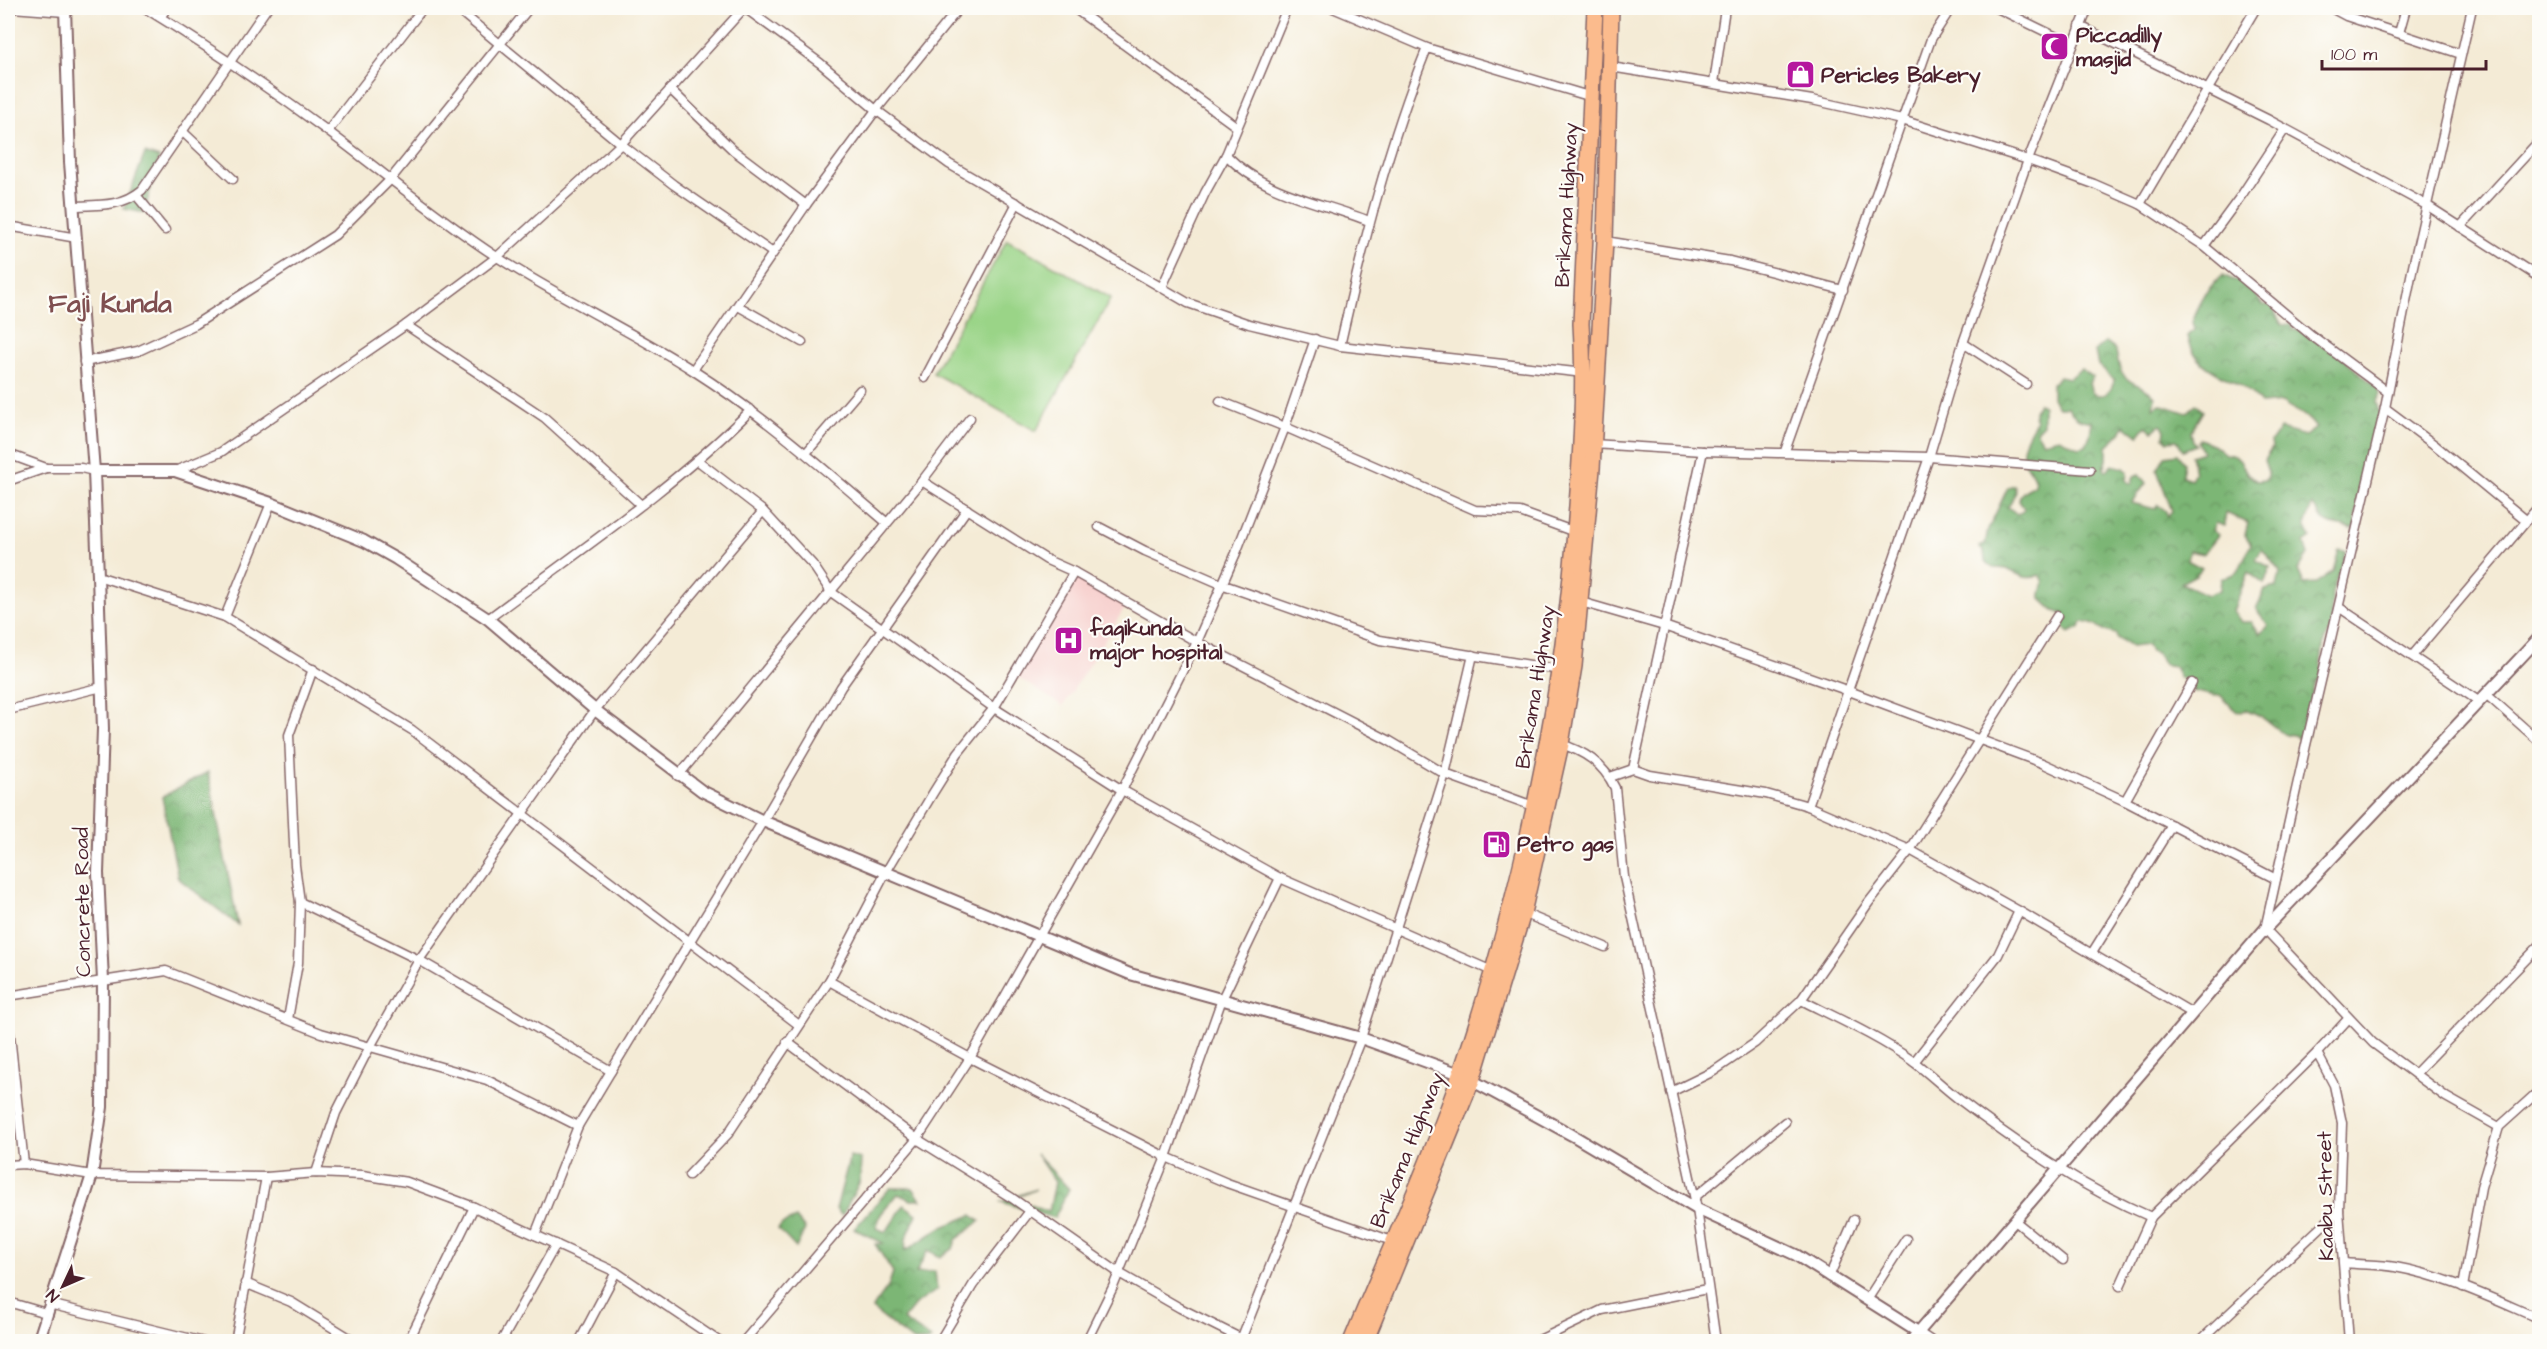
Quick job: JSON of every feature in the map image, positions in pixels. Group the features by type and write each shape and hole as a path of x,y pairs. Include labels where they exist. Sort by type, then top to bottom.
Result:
{"highway":[{"name":"Brikama Highway","path":"1365,1341 1466,1077 1523,913 1555,742 1560,670 1571,588 1584,373 1581,324 1593,97 1595,8"},
{"name":"Brikama Highway","path":"1351,1341 1392,1241 1466,1077 1574,666 1593,444 1605,241 1611,8"},
{"path":"1581,324 1600,325"}],"street":[{"path":"12,8 65,10"},
{"path":"145,8 230,62 497,257 693,370 751,410 806,453 886,522"},
{"path":"160,17 167,8"},
{"path":"73,206 114,204 131,199 136,195 183,132 267,8"},
{"path":"327,131 423,8"},
{"path":"456,8 674,185 773,253"},
{"path":"84,362 138,351 196,324 335,235 390,180 529,8"},
{"path":"175,471 221,452 406,325 497,257 621,144 744,8 820,63 876,110 949,164 1188,303 1249,324 1340,346 1584,373"},
{"path":"693,370 806,205 876,110 959,8"},
{"path":"1162,287 1205,194 1226,156 1287,8"},
{"path":"1333,8 1427,48 1593,97"},
{"path":"1714,83 1725,8"},
{"path":"1785,451 1931,39 1951,8"},
{"path":"1997,8 2073,45"},
{"path":"1808,806 1929,457 1963,343 2028,160 2088,8"},
{"path":"2140,204 2256,8"},
{"path":"2331,8 2346,16 2461,54"},
{"path":"2399,33 2406,8"},
{"path":"2265,929 2385,408 2413,266 2472,8"},
{"path":"1079,9 1237,127"},
{"name":"Concrete Road","path":"38,1341 92,1175 102,1107 103,981 98,873 103,729 102,687 94,471 73,206 65,10"},
{"path":"2080,26 2285,129 2428,206 2540,278"},
{"path":"1340,346 1369,221 1403,108 1427,48"},
{"path":"1611,67 1660,77 1714,83 1812,100 1902,120 2028,160 2140,204 2204,246 2311,335 2388,392"},
{"path":"670,89 733,150 806,205"},
{"path":"2204,246 2243,193 2285,129"},
{"path":"183,132 233,179"},
{"path":"2460,227 2540,140"},
{"path":"1226,156 1241,170 1300,199 1317,205 1338,208 1369,221"},
{"path":"136,195 165,230"},
{"path":"925,378 1017,203"},
{"path":"8,226 76,238"},
{"path":"1605,241 1730,261 1843,290"},
{"path":"738,306 802,342"},
{"path":"406,325 545,418 640,504"},
{"path":"743,1341 917,1138 970,1058 1122,790 1197,642 1285,427 1314,339"},
{"path":"1963,343 2026,384"},
{"path":"806,453 860,390"},
{"path":"1220,401 1475,510 1520,512 1575,532"},
{"path":"2385,408 2436,446 2526,520"},
{"path":"488,619 697,460 751,410"},
{"path":"678,776 922,481 970,418"},
{"path":"1593,444 1703,451 1785,451 1929,457 2090,470"},
{"path":"1633,769 1703,451"},
{"path":"8,454 46,468"},
{"path":"697,460 763,511 813,565 831,592 994,708 1122,790 1280,878 1492,971"},
{"path":"8,481 46,468 81,468 94,471 175,471 271,503 364,541 396,559 488,619 595,710 678,776 702,791 764,821 1130,974 1361,1038 1466,1077 1697,1209 1796,1255 1933,1341"},
{"path":"922,481 1047,560 1074,572 1197,642 1388,740 1445,774 1536,807"},
{"path":"225,617 271,503"},
{"path":"2412,656 2540,505"},
{"path":"535,1235 578,1126 764,821 842,687 967,508"},
{"path":"316,1173 336,1113 419,960 595,710 763,511"},
{"path":"1099,527 1144,551 1221,584 1380,640 1560,670"},
{"path":"689,1175 728,1134 829,981 886,872 958,753 994,708 1074,572"},
{"path":"98,576 225,617 412,730 798,1025"},
{"path":"1581,602 1664,626 1849,691 2042,763 2125,801 2276,879"},
{"path":"2340,608 2412,656 2483,698 2540,742"},
{"path":"1671,1092 1714,1071 1755,1043 1801,1000 1869,902 1910,850 2057,616"},
{"path":"1910,1341 2059,1171 2265,929 2540,638"},
{"path":"787,1042 917,1138 1030,1211 1119,1273 1243,1340 1361,1038 1445,774 1473,655"},
{"path":"288,1019 298,963 300,902 295,865 289,735 313,669"},
{"path":"2125,801 2192,683"},
{"path":"8,710 102,687"},
{"path":"1555,742 1586,754 1610,777 1617,802 1620,848 1629,906 1695,1197 1716,1341"},
{"path":"1610,777 1633,769 1650,775 1766,794 1808,806 1910,850 2092,953 2192,1013"},
{"path":"2092,953 2172,825"},
{"path":"1086,1341 1119,1273 1166,1157 1222,999 1280,878"},
{"path":"300,902 419,960 611,1071"},
{"path":"1914,1062 1998,955 2019,911"},
{"path":"1523,913 1605,947"},
{"path":"2265,929 2373,1043 2446,1097 2499,1127"},
{"path":"2415,1074 2537,951"},
{"path":"8,996 165,971 321,1033 488,1080 578,1126"},
{"path":"829,981 970,1058 1166,1157 1227,1183 1392,1241"},
{"path":"1801,1000 1863,1031 1914,1062 1960,1100 2059,1171 2113,1201 2151,1217"},
{"path":"8,1017 24,1164"},
{"path":"2120,1286 2151,1217 2318,1053 2348,1018"},
{"name":"Kaabu Street","path":"2318,1053 2334,1085 2342,1123 2339,1210 2349,1341"},
{"path":"2463,1287 2481,1187 2499,1127 2540,1090"},
{"path":"1695,1197 1785,1122"},
{"path":"8,1165 24,1164 92,1175 266,1177 316,1173 362,1175 407,1182 474,1207 616,1272 720,1341"},
{"path":"235,1341 266,1177"},
{"path":"408,1341 474,1207"},
{"path":"2199,1341 2339,1210"},
{"path":"939,1341 972,1285 1030,1211"},
{"path":"1829,1277 1854,1220"},
{"path":"2015,1221 2063,1260"},
{"path":"1867,1300 1906,1239"},
{"path":"501,1341 556,1245"},
{"path":"2344,1263 2395,1267 2463,1287 2540,1319"},
{"path":"579,1341 616,1272"},
{"path":"245,1283 291,1302 356,1341"},
{"path":"1534,1341 1602,1310 1707,1289"},
{"path":"8,1302 204,1341"}],"shaded area":[{"name":"fagikunda major hospital","path":"1075,573 1126,606 1063,706 1012,674"}],"green space":[{"path":"145,153 159,158 144,213 124,209"},
{"path":"1007,240 1111,298 1036,431 933,373"},
{"path":"2223,275 2233,280 2243,280 2264,305 2271,305 2282,325 2291,324 2294,330 2301,331 2325,346 2331,343 2351,366 2377,387 2380,394 2376,401 2381,421 2374,428 2375,445 2359,485 2357,526 2352,529 2327,522 2320,517 2312,505 2305,525 2311,538 2304,543 2308,555 2298,570 2304,584 2316,583 2333,571 2339,550 2346,551 2332,593 2331,629 2324,641 2322,675 2314,687 2305,720 2307,737 2300,740 2294,735 2281,732 2257,715 2245,710 2236,711 2220,695 2214,696 2193,691 2187,680 2180,678 2174,667 2164,664 2157,653 2150,651 2147,645 2131,647 2117,638 2116,634 2082,622 2080,628 2069,633 2062,626 2063,614 2054,611 2041,599 2044,583 2039,575 2030,578 2006,569 1994,568 1985,561 1984,552 1979,547 1985,544 1988,530 2008,487 2014,485 2016,492 2008,507 2017,514 2024,508 2019,501 2021,495 2035,485 2034,477 2024,459 2023,447 2036,421 2034,412 2038,404 2043,406 2043,424 2036,431 2043,442 2059,438 2078,447 2086,445 2092,421 2077,418 2068,407 2058,407 2052,398 2052,384 2059,376 2069,378 2081,369 2093,377 2089,383 2092,393 2104,395 2107,393 2114,380 2098,365 2095,352 2106,342 2114,348 2124,376 2155,397 2153,408 2160,404 2187,413 2196,404 2203,411 2191,431 2196,445 2183,450 2177,440 2168,441 2164,437 2165,430 2161,425 2152,431 2146,426 2138,436 2124,425 2122,431 2107,447 2107,460 2104,468 2106,471 2112,465 2124,468 2128,472 2127,481 2131,484 2134,476 2139,474 2146,483 2132,503 2155,509 2158,505 2166,511 2167,516 2172,511 2157,470 2165,456 2177,454 2184,463 2182,476 2191,479 2195,472 2191,456 2203,452 2198,442 2200,439 2214,445 2225,454 2235,455 2247,474 2257,481 2266,480 2268,472 2264,460 2272,448 2271,442 2280,429 2305,436 2316,428 2304,415 2282,402 2261,404 2241,386 2209,368 2193,350 2188,336 2194,330 2192,322 2204,296","holes":["2226,513 2248,523 2245,535 2251,544 2238,572 2221,579 2220,590 2207,595 2181,583 2196,575 2202,568 2187,560 2189,551 2203,554 2218,535 2212,530 2215,523 2224,526","2262,549 2280,572 2277,587 2265,590 2256,609 2268,625 2260,634 2252,622 2241,622 2233,611 2248,572 2264,584 2270,567 2256,560"]},
{"path":"208,772 238,925 178,878 162,797"},
{"path":"1036,1154 1069,1189 1054,1218 1001,1202 1036,1189 1013,1199 1049,1212 1055,1182"},
{"path":"850,1156 861,1159 860,1181 842,1216 836,1209"},
{"path":"890,1188 913,1188 921,1200 911,1200 898,1194 881,1214 876,1228 886,1232 904,1205 917,1214 906,1239 905,1251 940,1228 972,1215 980,1221 956,1240 953,1249 940,1257 928,1250 916,1273 935,1271 937,1290 915,1305 903,1320 931,1339 928,1341 913,1341 872,1309 888,1287 893,1272 875,1244 883,1243 854,1229"},
{"path":"796,1218 805,1229 796,1248 778,1229 782,1224"}],"place":[{"name":"Piccadilly masjid","path":"2055,47"},
{"name":"Pericles Bakery","path":"1800,75"},
{"name":"fagikunda major hospital","path":"1069,640"},
{"name":"Petro gas","path":"1496,844"}],"district":[{"name":"Faji Kunda","path":"110,303"}]}
